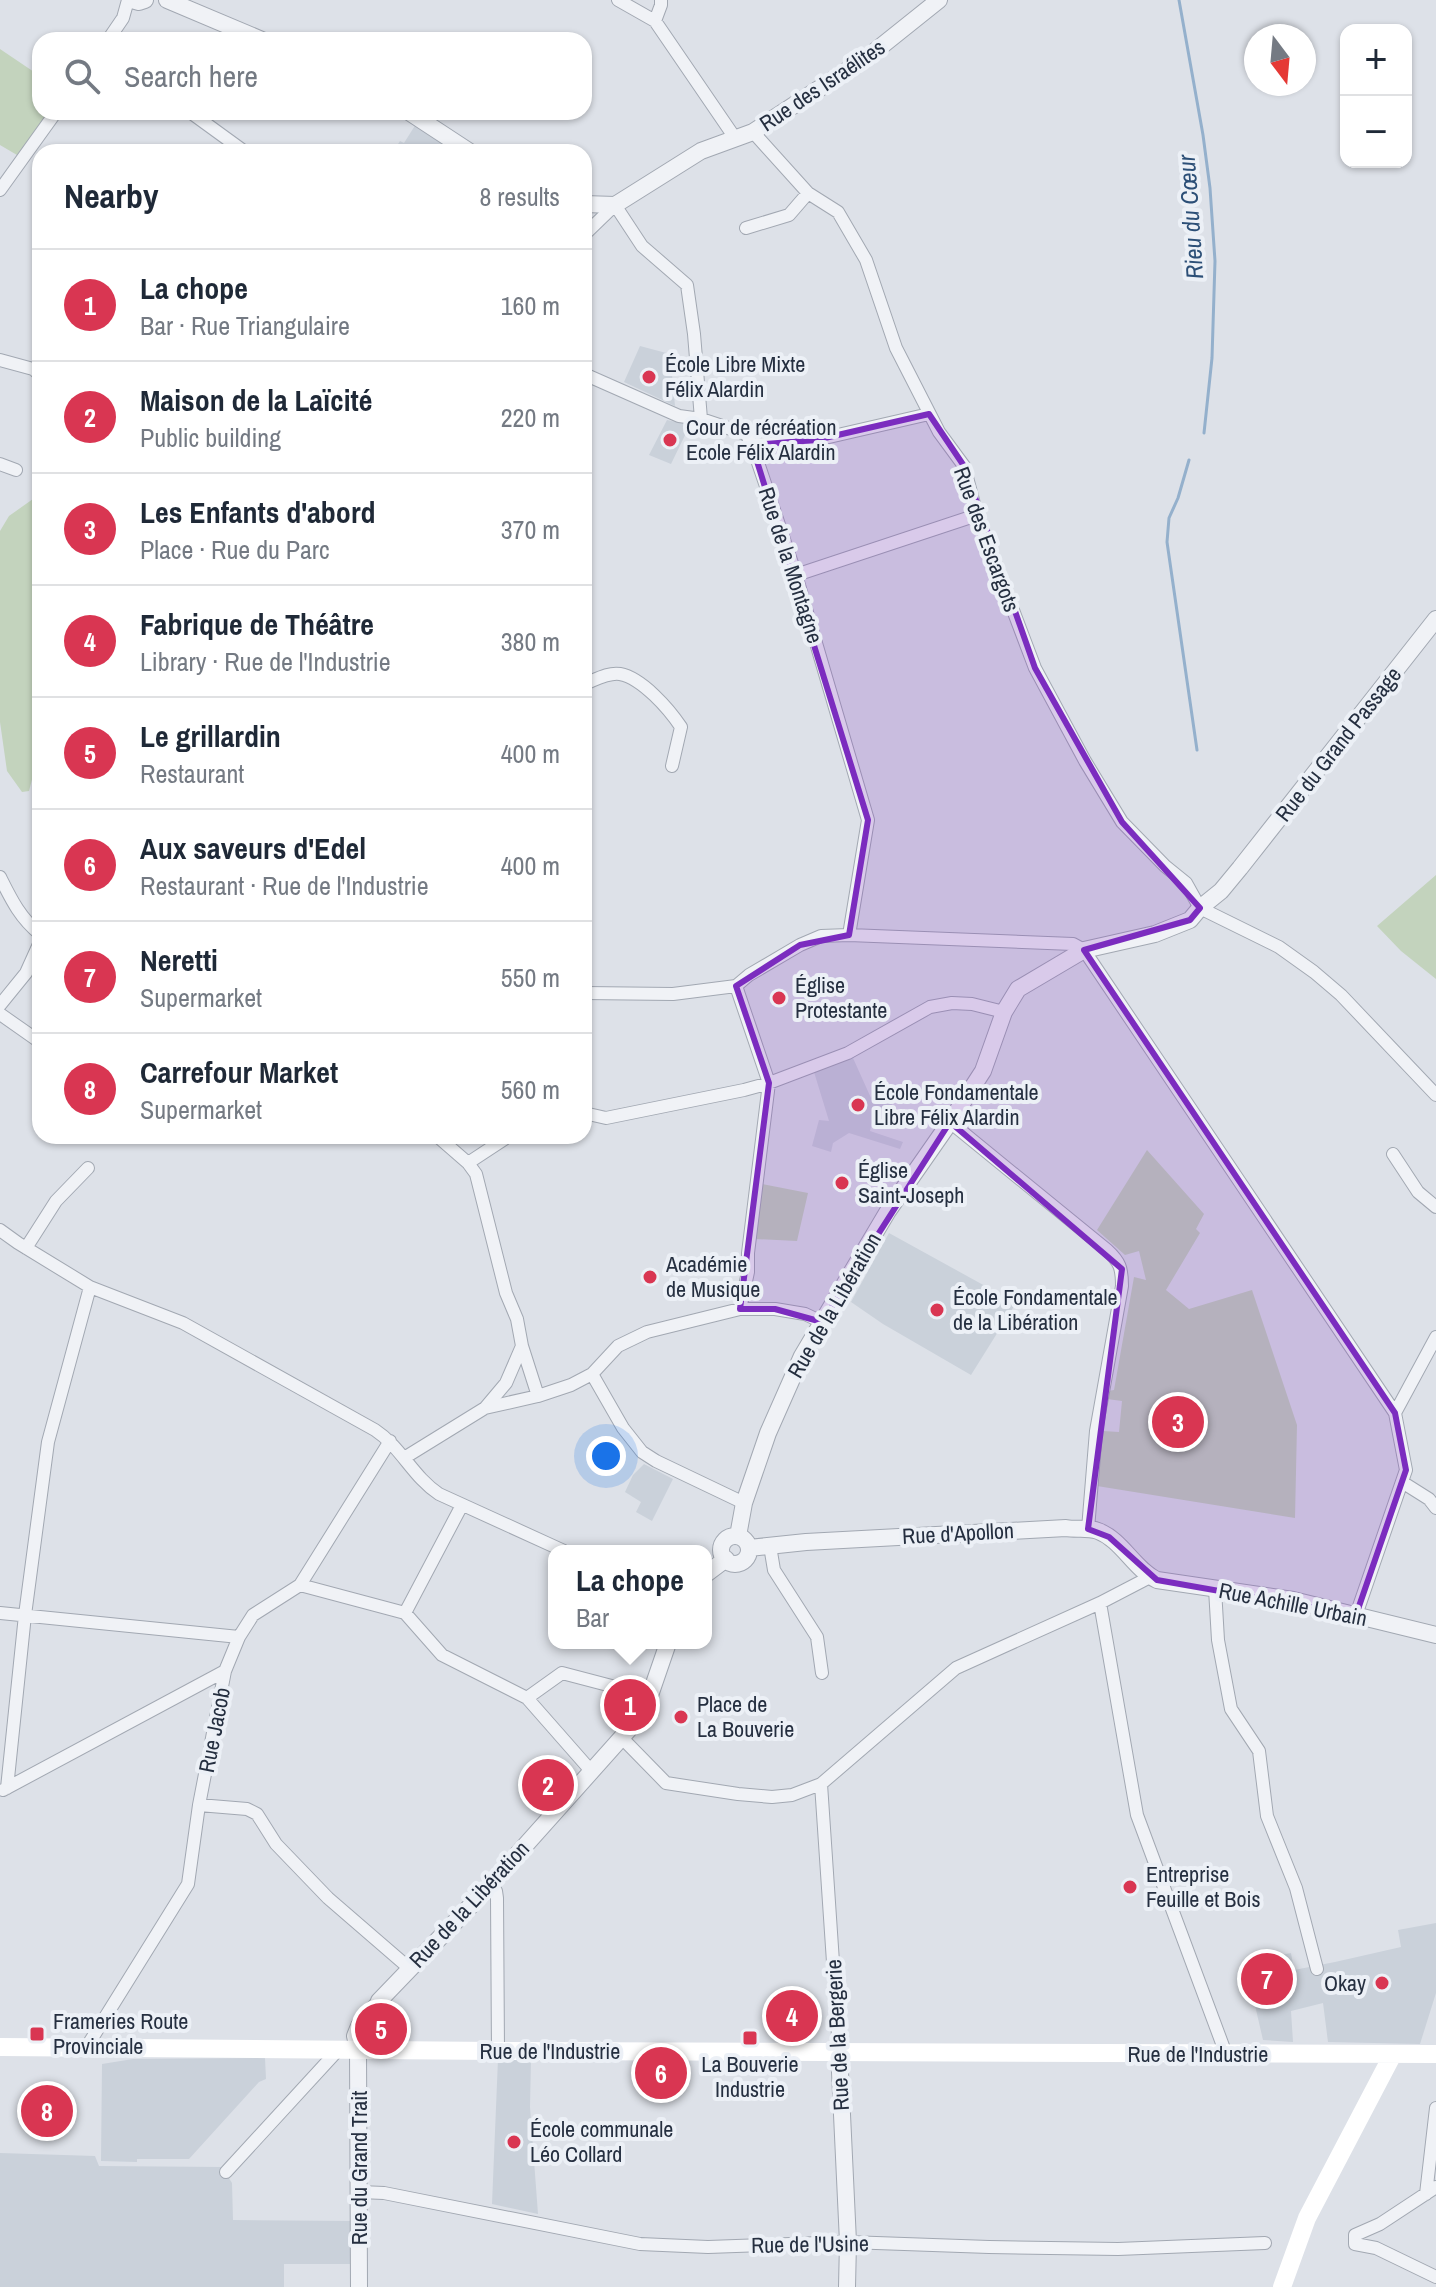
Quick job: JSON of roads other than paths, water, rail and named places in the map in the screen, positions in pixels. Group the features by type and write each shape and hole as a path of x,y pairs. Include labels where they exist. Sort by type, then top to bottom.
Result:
{"main road":[{"name":"Rue de l'Industrie","path":"0,2047 1436,2054"},
{"path":"1282,2287 1307,2218 1393,2054"}],"street":[{"path":"113,32 123,18 134,13 136,0"},
{"path":"167,0 243,32"},
{"path":"618,0 655,21 735,138"},
{"path":"655,21 661,0"},
{"name":"Rue des Israélites","path":"615,205 701,151 753,132 869,56 939,0"},
{"path":"33,144 50,120"},
{"path":"201,120 234,144"},
{"path":"421,120 458,144"},
{"name":"Rue des Escargots","path":"753,132 808,193 838,212 866,260 896,348 939,432 964,466 977,515 1035,668 1122,822 1186,883 1200,908"},
{"path":"0,190 32,145"},
{"path":"746,228 789,215 808,193"},
{"path":"592,204 615,205"},
{"path":"592,227 615,205"},
{"path":"615,205 642,246 687,285 701,419"},
{"path":"0,360 32,369"},
{"path":"592,378 679,416 701,419 746,434 752,445 816,440 929,414"},
{"name":"Rue de la Montagne","path":"752,445 796,575 868,820 849,935"},
{"path":"0,464 16,470"},
{"path":"796,575 977,515"},
{"name":"Rue du Grand Passage","path":"1200,908 1221,891 1240,868 1436,619"},
{"path":"592,681 620,674 641,684 671,711 681,727 672,766"},
{"path":"0,877 19,914 32,928"},
{"path":"1084,950 1155,934 1190,920 1200,908 1279,947 1314,972 1341,995 1436,1095"},
{"path":"592,993 673,994 736,986 749,975 821,936 1073,944 1084,950 1395,1413 1406,1470 1356,1615"},
{"name":"Rue de la Libération","path":"712,1570 726,1559 722,1552 724,1542 731,1537 743,1542 744,1503 785,1391 888,1211 983,1071 1004,1012 1018,989 1084,950"},
{"path":"0,1005 26,973 32,960"},
{"path":"736,986 769,1083 748,1272 740,1309"},
{"path":"592,1115 606,1118 769,1083 848,1053 930,1007 952,1003 972,1004 1004,1012"},
{"path":"0,1014 32,1036"},
{"path":"622,1738 666,1783 772,1797 806,1792 821,1784 956,1668 1150,1577 1109,1537 1088,1529 1092,1473 1122,1286 1119,1260 950,1122"},
{"path":"446,1144 476,1174 506,1293 517,1319 538,1396"},
{"path":"468,1163 497,1144"},
{"path":"1393,1154 1418,1192 1436,1207"},
{"path":"26,1248 56,1201 88,1168"},
{"path":"0,1230 90,1287 183,1323 375,1430 390,1441 428,1486 551,1545"},
{"path":"4,1790 48,1442 90,1287"},
{"path":"485,1408 571,1385 592,1374 618,1346 647,1332 740,1309 775,1309 805,1314 822,1322"},
{"path":"1395,1413 1436,1337"},
{"path":"404,1458 485,1408 506,1383 522,1346"},
{"path":"592,1374 623,1428 642,1452 744,1503"},
{"name":"Rue Jacob","path":"86,2048 188,1884 199,1805 225,1671 239,1637 253,1615 300,1585 390,1441"},
{"path":"1402,1482 1429,1499 1436,1508"},
{"path":"405,1613 462,1505"},
{"name":"Rue d'Apollon","path":"743,1542 770,1546 923,1535 1088,1529"},
{"path":"770,1546 774,1570 817,1637 822,1673"},
{"name":"Rue Achille Urbain","path":"1150,1577 1163,1582 1275,1596 1436,1635"},
{"path":"300,1585 405,1613 442,1655 527,1698 592,1772"},
{"path":"1215,1589 1218,1640 1231,1709 1259,1751 1267,1816 1296,1888 1317,1969"},
{"path":"1100,1603 1137,1815 1226,2054"},
{"path":"0,1613 239,1637"},
{"name":"Rue de la Libération","path":"226,2172 348,2049 359,2026 409,1968 491,1885 643,1714 666,1649"},
{"path":"4,1790 225,1671"},
{"path":"527,1698 562,1673 623,1689 648,1700"},
{"name":"Rue de la Bergerie","path":"821,1784 839,2051 848,2242 847,2287"},
{"path":"199,1805 247,1809 257,1814 276,1844 328,1898 409,1968"},
{"path":"491,1885 497,1898 498,2051"},
{"name":"Rue du Grand Trait","path":"348,2049 360,2192 359,2287"},
{"path":"1436,2108 1431,2190 1380,2224 1355,2235 1355,2244 1376,2248 1436,2277"},
{"name":"Rue de l'Usine","path":"360,2192 384,2193 633,2244 708,2247 848,2242 1118,2249 1265,2243"}],"waterway":[{"name":"Rieu du Cœur","path":"1179,0 1203,135 1215,261 1212,358 1204,433"},
{"name":"Rieu du Cœur","path":"1189,460 1169,518 1167,542 1197,750"}],"place":[{"name":"École Libre Mixte Félix Alardin","path":"649,377"},
{"name":"Cour de récréation Ecole Félix Alardin","path":"670,440"},
{"name":"Église Protestante","path":"779,998"},
{"name":"École Fondamentale Libre Félix Alardin","path":"858,1105"},
{"name":"Église Saint-Joseph","path":"842,1183"},
{"name":"Académie de Musique","path":"650,1277"},
{"name":"École Fondamentale de la Libération","path":"937,1310"},
{"name":"Les Enfants d'abord","path":"1178,1422"},
{"name":"La chope","path":"630,1705"},
{"name":"Place de La Bouverie","path":"681,1717"},
{"name":"Maison de la Laïcité","path":"548,1785"},
{"name":"Entreprise Feuille et Bois","path":"1130,1887"},
{"name":"Neretti","path":"1267,1979"},
{"name":"Okay","path":"1382,1983"},
{"name":"Fabrique de Théâtre","path":"792,2016"},
{"name":"Le grillardin","path":"381,2029"},
{"name":"Frameries Route Provinciale","path":"37,2034"},
{"name":"La Bouverie Industrie","path":"750,2038"},
{"name":"Aux saveurs d'Edel","path":"661,2073"},
{"name":"Carrefour Market","path":"47,2111"},
{"name":"École communale Léo Collard","path":"514,2142"}]}
